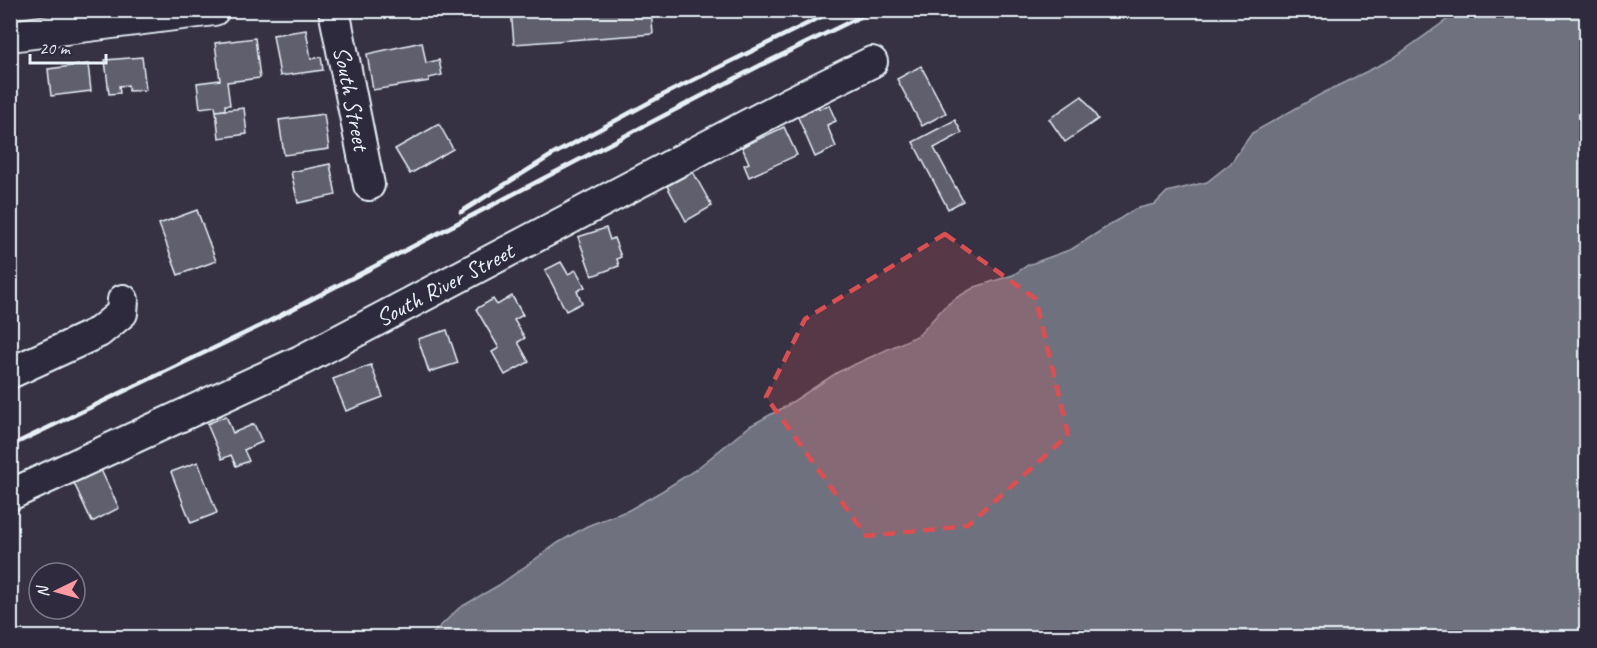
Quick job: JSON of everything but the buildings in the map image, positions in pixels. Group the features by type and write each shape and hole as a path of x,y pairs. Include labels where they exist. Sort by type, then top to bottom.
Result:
{"street":[{"path":"10,36 214,10"},
{"name":"South Street","path":"334,10 369,184"},
{"name":"South River Street","path":"10,495 300,361 778,108 872,62"},
{"path":"10,373 106,328 122,313 123,300"}],"highlighted area":[{"path":"945,234 1036,299 1068,435 968,526 866,536 766,397 805,319"}],"water":[{"path":"1459,11 1586,11 1586,637 429,637 459,608 499,585 558,543 587,526 629,510 662,491 695,470 750,426 838,372 919,335 944,307 956,298 975,287 1013,275 1028,265 1072,249 1135,209 1155,204 1167,192 1207,182 1231,163 1252,133 1323,93 1392,59"}],"railway":[{"path":"461,212 552,155 663,95 835,10"},
{"path":"10,446 260,326 761,65 874,10"}]}
